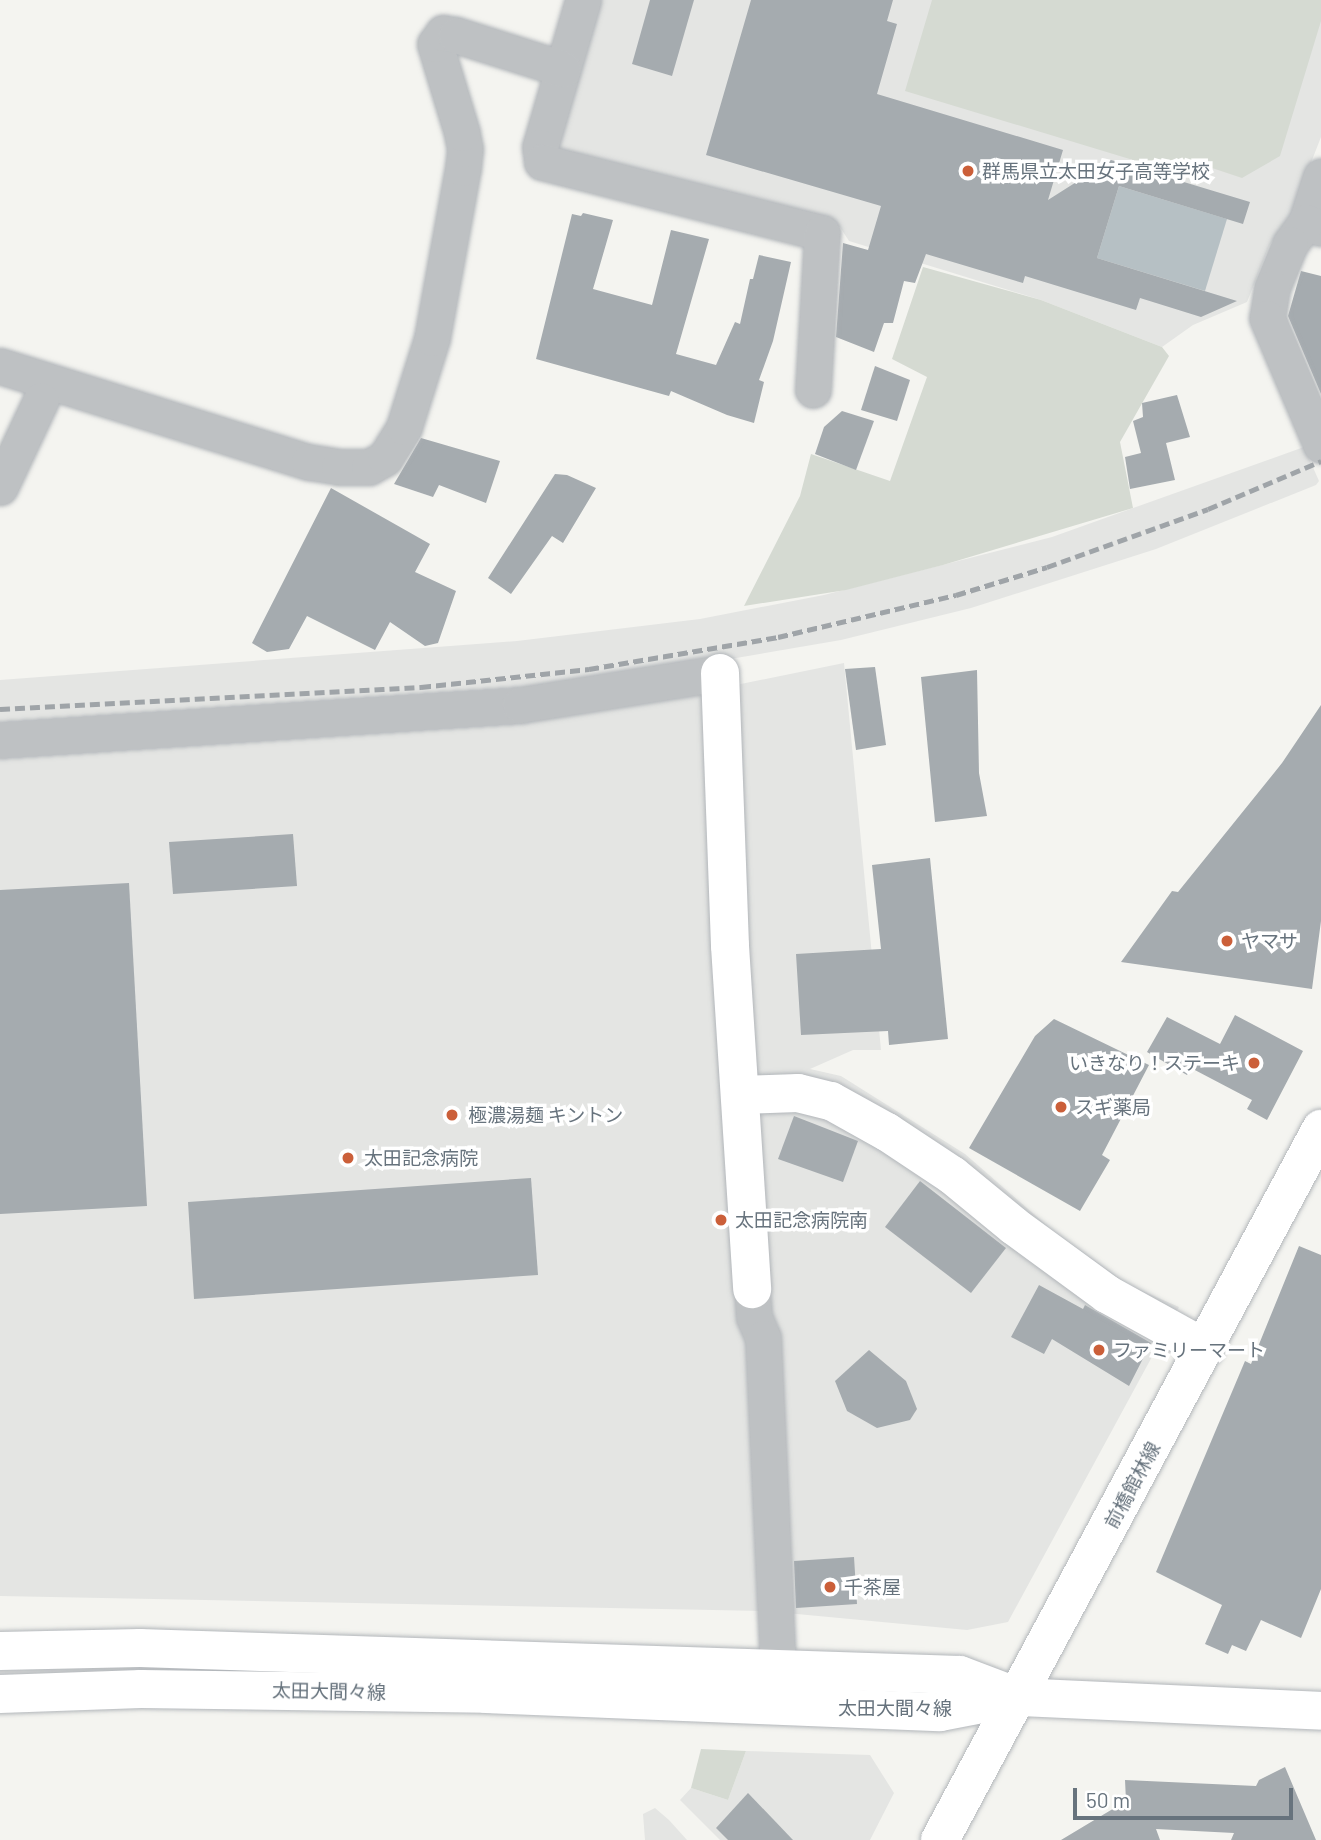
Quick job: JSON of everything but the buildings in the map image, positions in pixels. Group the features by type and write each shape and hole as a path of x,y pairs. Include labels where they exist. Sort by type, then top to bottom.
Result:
{"main road":[{"path":"720,673 730,946 752,1289"},
{"path":"741,1095 799,1093 831,1101 887,1132 952,1175 1014,1226 1107,1294 1205,1348"},
{"name":"前橋館林線","path":"940,1840 1321,1129"},
{"name":"太田大間々線","path":"0,1651 140,1648 960,1675 1018,1697"},
{"name":"太田大間々線","path":"0,1694 141,1689 486,1693 940,1712 1018,1697"},
{"path":"1018,1697 1321,1711"}],"street":[{"path":"583,0 540,147 542,162 822,233 813,390"},
{"path":"0,366 309,462 339,467 369,467 385,458 404,427 432,338 463,168 465,149 462,133 435,44 443,33 456,35 563,69"},
{"path":"1321,176 1313,225 1290,244 1272,288 1266,318 1321,445"},
{"path":"0,487 41,400"},
{"path":"0,740 520,705 720,673"},
{"path":"752,1289 754,1317 763,1338 778,1668"}],"shaded area":[{"name":"群馬県立太田女子高等学校","path":"592,0 1321,0 1321,137 1291,214 1269,246 1247,302 1193,325 1162,347 1041,300 849,241 840,227 703,187 552,155"},
{"path":"932,0 1321,0 1321,21 1280,156 1242,178 1194,162 1189,177 905,91"},
{"path":"1119,186 1227,219 1205,291 1097,258"},
{"path":"923,267 1041,300 1162,347 1169,356 1120,442 1133,508 943,565 846,590 744,606 800,496 811,454 890,481 927,377 892,359"},
{"path":"1304,447 1319,481 1316,485 1156,549 971,608 841,640 596,682 0,727 0,680 517,641 700,619 824,595 1052,537"},
{"name":"極濃湯麺 キントン","path":"844,663 881,1050 853,1050 810,1069 841,1076 965,1154 1052,1230 1129,1285 1179,1307 1008,1622 967,1630 765,1611 0,1596 0,754 672,698"},
{"path":"701,1749 746,1751 728,1800 691,1788"},
{"path":"746,1751 870,1755 894,1793 870,1840 720,1840 680,1800 691,1788 728,1800"},
{"path":"655,1808 687,1840 645,1840 643,1814"}],"railway":[{"path":"0,709 421,687 589,669 778,637 956,595 1047,567 1208,509 1321,461"}],"place":[{"name":"群馬県立太田女子高等学校","path":"968,171"},
{"name":"ヤマサ","path":"1227,941"},
{"name":"いきなり！ステーキ","path":"1254,1063"},
{"name":"スギ薬局","path":"1061,1107"},
{"name":"極濃湯麺 キントン","path":"452,1115"},
{"name":"太田記念病院","path":"348,1158"},
{"name":"太田記念病院南","path":"721,1220"},
{"name":"ファミリーマート","path":"1099,1350"},
{"name":"千茶屋","path":"830,1587"}]}
